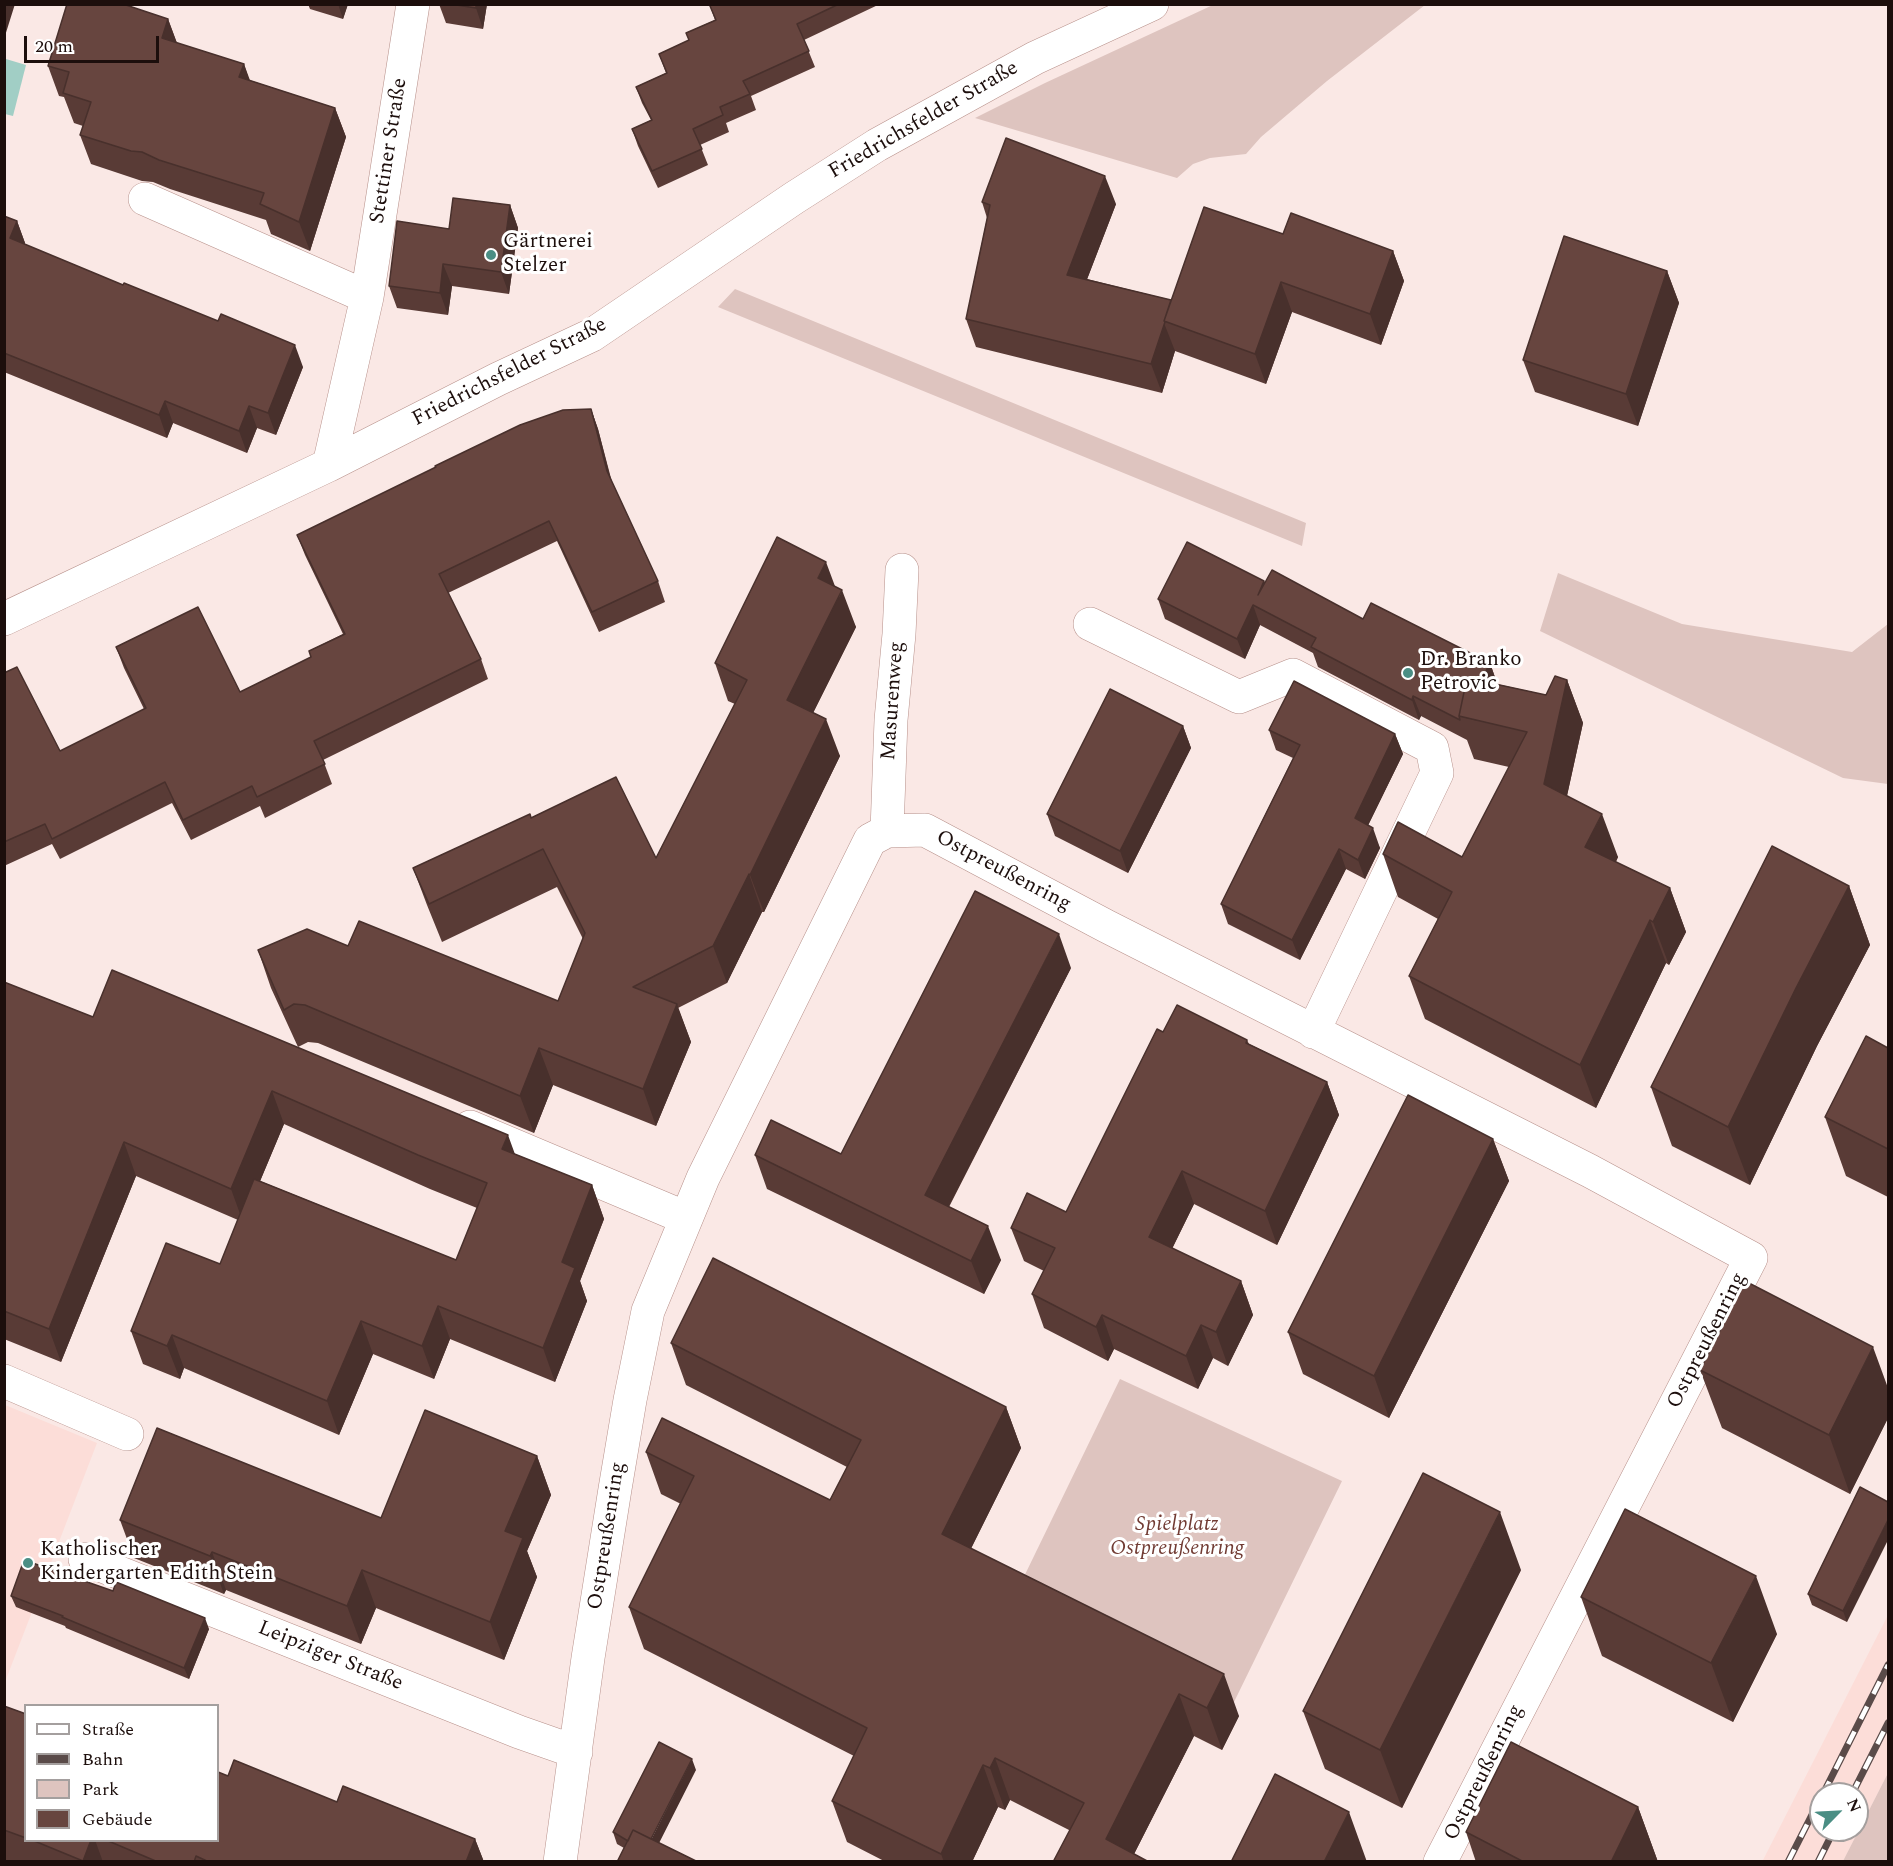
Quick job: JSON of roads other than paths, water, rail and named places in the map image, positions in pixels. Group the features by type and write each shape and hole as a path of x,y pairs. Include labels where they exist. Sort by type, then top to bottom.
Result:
{"street":[{"name":"Stettiner Straße","path":"329,465 367,297 413,4"},
{"name":"Friedrichsfelder Straße","path":"4,619 329,465 498,378 592,335 794,198 877,145 1035,58 1152,4"},
{"path":"145,199 367,297"},
{"name":"Masurenweg","path":"887,831 891,720 902,570"},
{"path":"1090,624 1239,697 1293,675 1432,748 1437,773 1313,1032"},
{"name":"Ostpreußenring","path":"560,1862 588,1658 630,1400 648,1311 703,1179 870,840 887,831 925,830 1106,926 1570,1161 1751,1258 1440,1862"},
{"path":"439,1114 686,1218"},
{"path":"4,1381 128,1434"},
{"name":"Leipziger Straße","path":"85,1559 519,1732 576,1752"}],"water":[{"path":"6,59 26,65 13,116 5,114 4,65"}],"railway":[{"path":"1829,1782 1888,1665"},
{"path":"1858,1782 1888,1723"},
{"path":"1788,1862 1809,1821"},
{"path":"1818,1862 1828,1842"}],"place":[{"name":"Gärtnerei Stelzer","path":"491,255"},
{"name":"Dr. Branko Petrovic","path":"1408,673"},
{"name":"Katholischer Kindergarten Edith Stein","path":"28,1563"}],"park label":[{"name":"Spielplatz Ostpreußenring","path":"1177,1538"}]}
